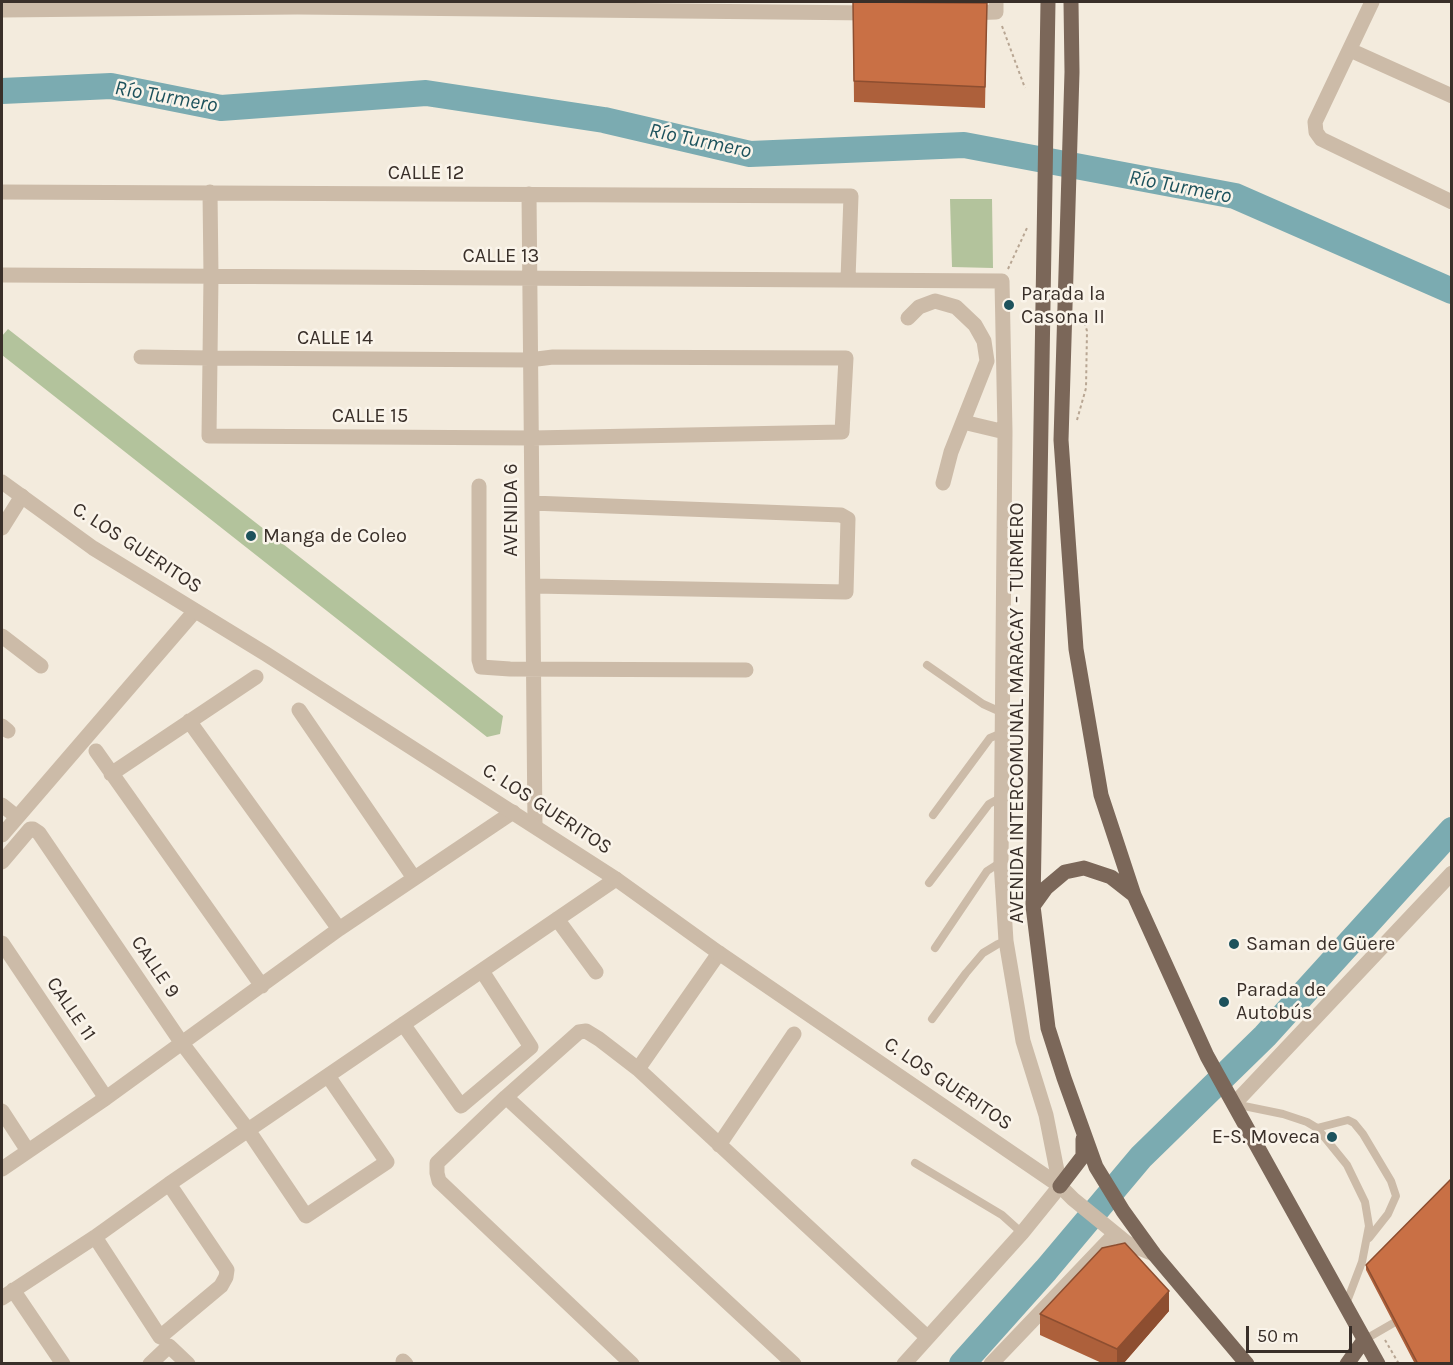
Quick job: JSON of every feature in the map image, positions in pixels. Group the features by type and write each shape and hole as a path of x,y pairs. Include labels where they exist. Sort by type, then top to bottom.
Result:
{"main road":[{"name":"AVENIDA INTERCOMUNAL MARACAY - TURMERO","path":"1048,2 1033,906 1048,1028 1096,1167 1123,1211 1154,1254 1162,1270 1247,1364"},
{"path":"1071,2 1072,72 1061,440 1076,650 1101,795 1134,894 1207,1056 1378,1364"},
{"path":"1033,906 1046,888 1065,872 1084,868 1111,877 1134,894"},
{"path":"1060,1186 1083,1156 1083,1133"},
{"path":"1347,1364 1364,1340"}],"street":[{"path":"1372,2 1315,122 1316,132 1322,139 1452,202"},
{"path":"2,10 297,4 850,8 885,13"},
{"path":"950,12 996,7"},
{"path":"1350,50 1452,96"},
{"name":"CALLE 12","path":"2,192 851,196 848,279"},
{"path":"210,192 210,358"},
{"name":"AVENIDA 6","path":"529,194 535,826"},
{"name":"CALLE 13","path":"2,275 1002,281"},
{"path":"904,1364 1022,1233 1060,1186 1046,1115 1023,1041 1006,941 1001,862 1005,432 1002,281"},
{"path":"908,318 919,307 935,302 956,307 975,325 984,341 987,361 951,452 943,483"},
{"name":"CALLE 14","path":"141,357 530,360 553,357 846,358 842,432 532,438"},
{"name":"CALLE 15","path":"210,358 209,436 532,438"},
{"path":"963,422 1005,432"},
{"name":"C. LOS GUERITOS","path":"2,482 93,548 195,610 616,879 719,953 1060,1186 1128,1243 1154,1254"},
{"path":"479,486 479,660 481,666 534,669 747,670"},
{"path":"2,528 22,496"},
{"path":"532,503 841,515 848,519 846,592 533,586"},
{"path":"2,835 195,610"},
{"path":"2,636 41,666"},
{"path":"111,774 256,677"},
{"path":"298,710 414,878"},
{"path":"189,721 339,929"},
{"path":"96,752 262,986"},
{"path":"2,805 17,817"},
{"path":"2,1169 106,1098 339,929 513,812"},
{"name":"CALLE 9","path":"2,862 30,830 33,829 39,833 181,1042 248,1130 306,1216 387,1162 328,1076"},
{"path":"1234,1104 1452,873"},
{"path":"63,1364 7,1294 95,1237 616,879"},
{"path":"557,919 596,972"},
{"name":"CALLE 11","path":"2,943 106,1098"},
{"path":"638,1069 719,953"},
{"path":"403,1024 461,1106 531,1047 482,971"},
{"path":"632,1364 439,1181 437,1163 506,1096 579,1032 586,1031 593,1035 638,1069 927,1337"},
{"path":"719,1145 794,1034"},
{"path":"506,1096 794,1364"},
{"path":"2,1111 28,1151"},
{"path":"95,1237 160,1337 221,1286 227,1270 169,1184"},
{"path":"991,1364 1111,1230"},
{"path":"150,1364 169,1346 188,1364"}],"lane":[{"path":"927,665 983,704 1003,713"},
{"path":"933,815 990,738 1002,733"},
{"path":"929,884 989,804 1002,797"},
{"path":"935,948 987,871 1001,862"},
{"path":"932,1019 983,953 1006,941"},
{"path":"1234,1104 1283,1114 1307,1122 1317,1128 1347,1165 1365,1202 1369,1226 1362,1262 1346,1305"},
{"path":"1317,1128 1348,1120 1354,1124 1363,1134 1391,1181 1396,1196 1388,1214 1366,1241"},
{"path":"915,1163 1002,1215 1022,1233"},
{"path":"1364,1340 1397,1321 1406,1321 1415,1325"}],"path":[{"path":"996,7 1025,88"},
{"path":"1002,281 1027,228"},
{"path":"1077,420 1086,387 1087,331 1078,303"}],"green space":[{"path":"950,199 992,199 993,268 952,267"},
{"name":"Manga de Coleo","path":"8,329 503,716 500,734 487,737 2,355 2,336"}],"building":[{"path":"853,2 987,3 985,87 854,81"},
{"path":"1452,1178 1452,1364 1418,1364 1366,1265"},
{"path":"1125,1243 1169,1291 1117,1349 1040,1314 1102,1248"}],"waterway":[{"name":"Río Turmero","path":"2,91 111,86 221,108 426,93 604,120 750,154 964,145 1235,196 1452,291"},
{"path":"962,1364 1046,1270 1141,1157 1265,1036 1452,830"}],"place":[{"name":"Parada la Casona II","path":"1009,305"},
{"name":"Manga de Coleo","path":"251,536"},
{"name":"Saman de Güere","path":"1234,944"},
{"name":"Parada de Autobús","path":"1224,1002"},
{"name":"E-S. Moveca","path":"1332,1137"}]}
